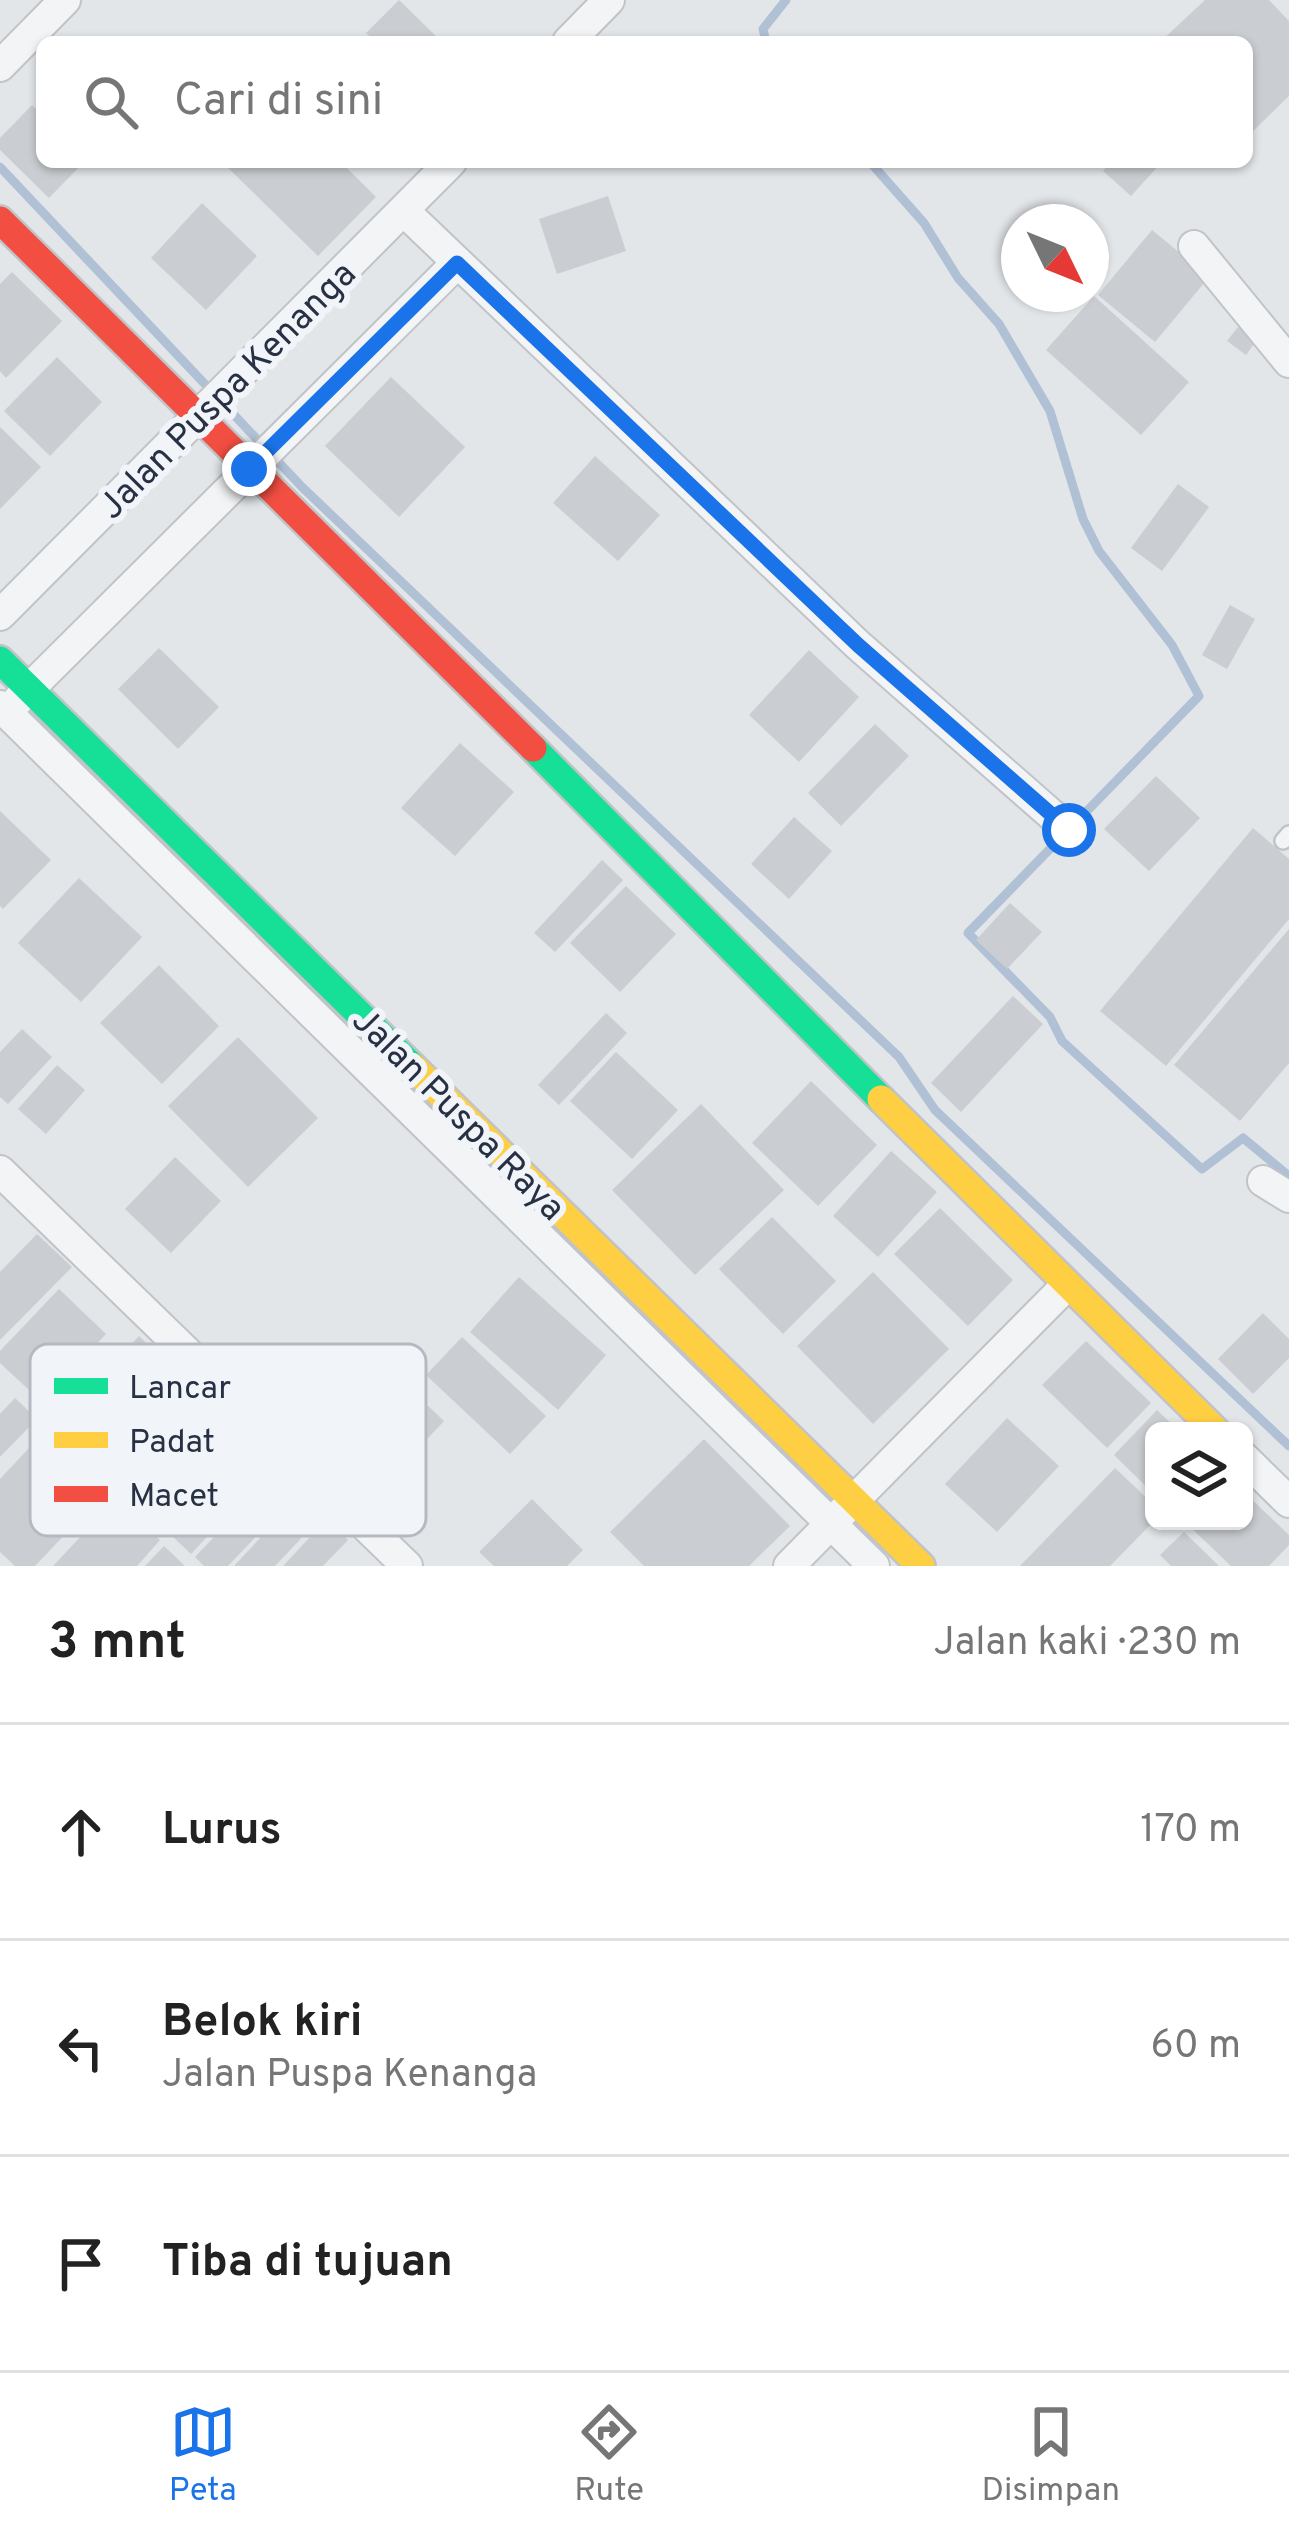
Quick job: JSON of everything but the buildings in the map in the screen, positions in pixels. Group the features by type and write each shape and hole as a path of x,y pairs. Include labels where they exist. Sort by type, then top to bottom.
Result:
{"street":[{"path":"0,66 65,0"},
{"path":"574,36 609,0"},
{"name":"Jalan Puspa Kenanga","path":"0,615 446,168"},
{"path":"404,211 858,645 1069,830"},
{"path":"0,220 717,931 1065,1287 1207,1422"},
{"path":"1193,246 1289,362"},
{"name":"Jalan Puspa Kenanga","path":"2,711 30,689 457,263"},
{"name":"Jalan Puspa Raya","path":"0,660 921,1566"},
{"name":"Jalan Puspa Raya","path":"2,711 874,1566"},
{"path":"0,1171 178,1344"},
{"path":"789,1566 1065,1287"},
{"path":"1253,1467 1289,1502"},
{"path":"376,1536 407,1566"}],"waterway":[{"path":"765,36 763,29 786,0"},
{"path":"0,167 302,487 899,1057 935,1110 1289,1446"},
{"path":"875,168 924,223 958,278 999,324 1050,411 1083,519 1099,551 1172,645 1199,696 968,933 1050,1017 1062,1041 1202,1169 1243,1138 1289,1176"}],"traffic: fast":[{"path":"0,660 413,1067"},
{"path":"533,748 881,1099"}],"traffic: slow":[{"path":"413,1067 921,1566"},
{"path":"881,1099 1207,1422"}],"traffic: jam":[{"path":"0,220 533,748"}],"route":[{"path":"249,469 457,263 858,645 1069,830"}]}
